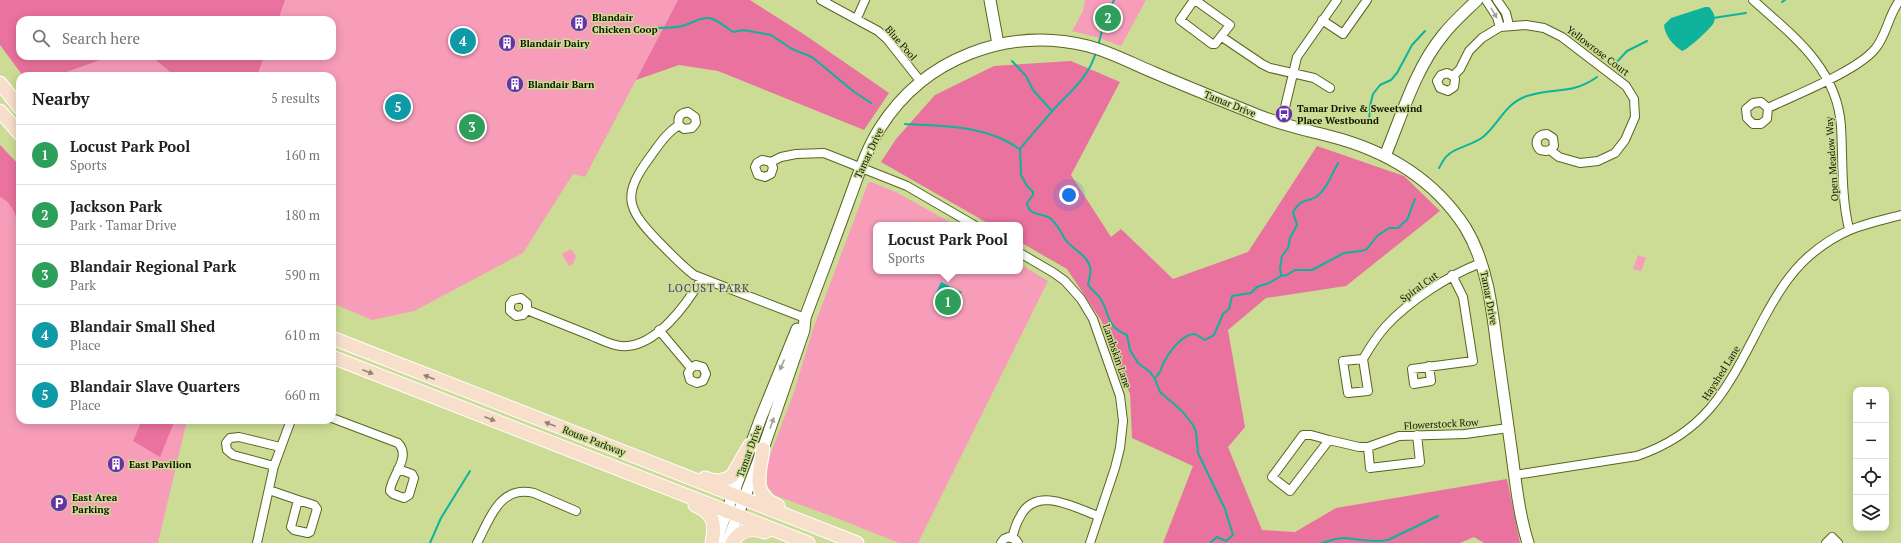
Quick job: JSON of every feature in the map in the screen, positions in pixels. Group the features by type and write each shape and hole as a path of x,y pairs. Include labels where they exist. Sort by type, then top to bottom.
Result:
{"main road":[{"path":"0,83 16,103"},
{"path":"0,111 16,129"},
{"path":"0,124 16,136"},
{"name":"Rouse Parkway","path":"336,340 625,454 738,496 857,543"},
{"name":"Rouse Parkway","path":"336,360 808,543"},
{"path":"625,454 670,465 716,481 728,479 732,476 750,445"},
{"path":"763,449 759,484 764,497 770,502 822,524 844,538"},
{"path":"591,458 632,481 704,509 714,523 714,543"},
{"path":"732,543 739,535 754,529 794,543"}],"street":[{"name":"Blue Pool","path":"820,0 878,31 887,39 921,82"},
{"path":"856,18 865,0"},
{"path":"990,0 998,44"},
{"path":"1194,0 1230,25 1222,37 1217,43 1212,44 1180,20 1194,0"},
{"path":"1281,124 1297,57 1337,0"},
{"path":"1322,20 1343,34 1367,0"},
{"path":"1385,156 1411,92 1430,53 1443,35 1478,0"},
{"path":"1453,76 1457,73 1474,45 1500,27 1497,17 1486,0"},
{"path":"1497,0 1506,13 1509,25"},
{"name":"Open Meadow Way","path":"1753,0 1799,40 1816,60 1827,80 1837,104 1839,115 1843,193 1849,229"},
{"path":"1768,108 1859,63 1875,49 1880,42 1893,9 1900,0"},
{"name":"Yellowrose Court","path":"1500,27 1509,25 1535,26 1552,31 1618,78 1626,86 1634,99 1635,117 1628,135 1620,148 1608,158 1598,162 1580,163 1559,157 1550,150"},
{"path":"1222,37 1262,64 1314,78 1330,88"},
{"name":"Tamar Drive","path":"738,496 749,489 804,330 806,318 862,167 879,130 892,111 921,82 951,62 973,52 998,44 1044,40 1088,46 1281,124 1349,141 1385,156 1409,169 1438,192 1466,230 1481,263 1490,298 1520,512 1528,543"},
{"path":"679,125 668,133 636,177 632,193 633,209 642,224 679,263 702,278 806,318"},
{"path":"771,162 781,157 796,154 817,152 831,155 923,194 969,222"},
{"name":"Hayshed Lane","path":"1515,475 1637,456 1652,451 1683,435 1706,415 1722,394 1777,295 1790,276 1814,253 1849,229 1901,215"},
{"name":"Lambskin Lane","path":"1023,255 1054,273 1081,299 1093,319 1118,389 1123,421 1120,448 1115,468 1090,543"},
{"name":"Spiral Cut","path":"1362,359 1376,338 1396,315 1452,276 1481,263"},
{"path":"1429,366 1473,361 1463,297 1452,276"},
{"path":"527,310 610,343 620,346 638,344 659,330 687,303 702,278"},
{"name":"Tamar Drive","path":"714,543 731,514 738,496 750,445 798,327 806,318"},
{"path":"659,330 690,368"},
{"path":"1362,359 1368,391 1348,393 1343,361 1362,359"},
{"path":"336,420 398,443 401,446 402,454 398,469"},
{"path":"257,543 274,466 289,424"},
{"name":"Flowerstock Row","path":"1329,440 1290,491 1272,477 1303,435 1311,435 1359,448 1368,447 1399,436 1465,434 1508,428"},
{"path":"1368,447 1370,468 1420,462 1417,435"},
{"path":"274,466 233,455 227,450 226,443 230,438 239,437 280,447"},
{"path":"269,490 298,500"},
{"path":"477,543 500,501 514,493 521,492 534,494 576,511"},
{"path":"1001,543 1007,538 1015,540 1024,511 1034,503 1041,500 1049,499 1098,516"},
{"name":"Tamar Drive","path":"727,543 731,514"},
{"path":"1826,543 1832,537 1838,543"}],"shaded area":[{"path":"0,0 678,0 585,177 573,174 523,253 414,311 372,320 336,305 336,72 34,72 24,60 336,60 336,16 16,16"},
{"path":"0,0 285,0 279,16 16,16 16,60 100,60 66,72 20,72 0,45"},
{"path":"678,0 750,0 805,35 889,93 864,130 718,71 679,65 636,80"},
{"path":"1085,0 1146,0 1121,46 1096,37 1072,31 1083,11"},
{"path":"156,60 263,60 258,72 170,72"},
{"path":"1071,61 1120,82 1071,175 1111,237 1121,229 1173,279 1248,252 1317,146 1404,176 1440,211 1346,286 1266,298 1228,330 1245,427 1228,447 1262,530 1295,532 1336,508 1507,479 1520,543 1484,543 1474,537 1460,543 1163,543 1193,466 1132,438 1130,394 1101,320 1067,269 1023,244 1023,222 986,222 881,162 896,139 935,95 994,66"},
{"path":"0,145 16,162 16,218 9,204 0,197"},
{"path":"0,175 16,192 16,424 186,424 158,543 0,543"},
{"path":"871,182 896,192 950,222 873,222 873,274 1023,274 1023,266 1048,281 918,543 899,543 774,495 767,485 767,463 793,395 813,329 868,183"},
{"path":"571,249 576,256 573,264 569,266 562,254"},
{"path":"1638,255 1646,258 1641,271 1633,269"},
{"path":"140,424 173,424 160,457 133,441"}],"water":[{"path":"1709,7 1713,12 1715,18 1713,25 1700,38 1682,51 1670,40 1664,25 1671,18"},
{"path":"941,282 962,292 950,317 944,314 946,305 933,299"}],"waterway":[{"path":"1098,46 1105,19 1114,0"},
{"path":"1713,18 1746,13"},
{"path":"654,28 679,27 698,20 711,18 733,32 743,30 771,35 792,49 812,57 853,91 871,103"},
{"path":"1369,122 1370,106 1373,94 1380,85 1391,80 1397,73 1412,45 1425,31"},
{"path":"1614,65 1627,51 1647,41"},
{"path":"1096,52 1093,61 1084,76 1020,149 1021,175 1027,186 1033,192 1033,195 1027,203 1030,210 1051,219 1068,243 1082,254 1089,263 1090,277 1088,284 1100,298 1111,323 1127,335 1130,350 1138,363 1150,372 1155,379 1160,392 1182,411 1193,425 1196,432 1198,453 1225,509 1233,535 1226,541 1217,537 1210,543"},
{"path":"1012,61 1026,76 1033,90 1052,111"},
{"path":"1439,168 1445,158 1451,153 1479,140 1489,132 1508,109 1519,99 1537,93 1571,89 1588,83 1597,77"},
{"path":"905,124 969,129 994,136 1019,149"},
{"path":"1281,275 1280,268 1282,256 1288,248 1290,238 1297,225 1293,212 1302,202 1312,199 1320,194 1329,181 1338,163"},
{"path":"1155,378 1160,372 1170,353 1181,340 1195,334 1205,340 1214,335 1223,314 1229,309 1232,296 1251,293 1257,287 1269,283 1281,276 1287,275 1295,270 1312,270 1344,253 1367,249 1377,236 1389,228 1398,228 1407,220 1415,199"},
{"path":"430,543 441,518 470,471"},
{"path":"1322,543 1341,538 1371,541 1388,540 1438,516"}],"place":[{"name":"Jackson Park","path":"1108,18"},
{"name":"Blandair Chicken Coop","path":"579,23"},
{"name":"Blandair Small Shed","path":"463,41"},
{"name":"Blandair Dairy","path":"507,43"},
{"name":"Blandair Barn","path":"515,84"},
{"name":"Blandair Slave Quarters","path":"398,107"},
{"name":"Tamar Drive & Sweetwind Place Westbound","path":"1284,114"},
{"name":"Blandair Regional Park","path":"472,127"},
{"name":"Locust Park Pool","path":"948,302"},
{"name":"East Pavilion","path":"116,464"},
{"name":"East Area Parking","path":"59,503"}],"district":[{"name":"LOCUST PARK","path":"709,288"}]}
